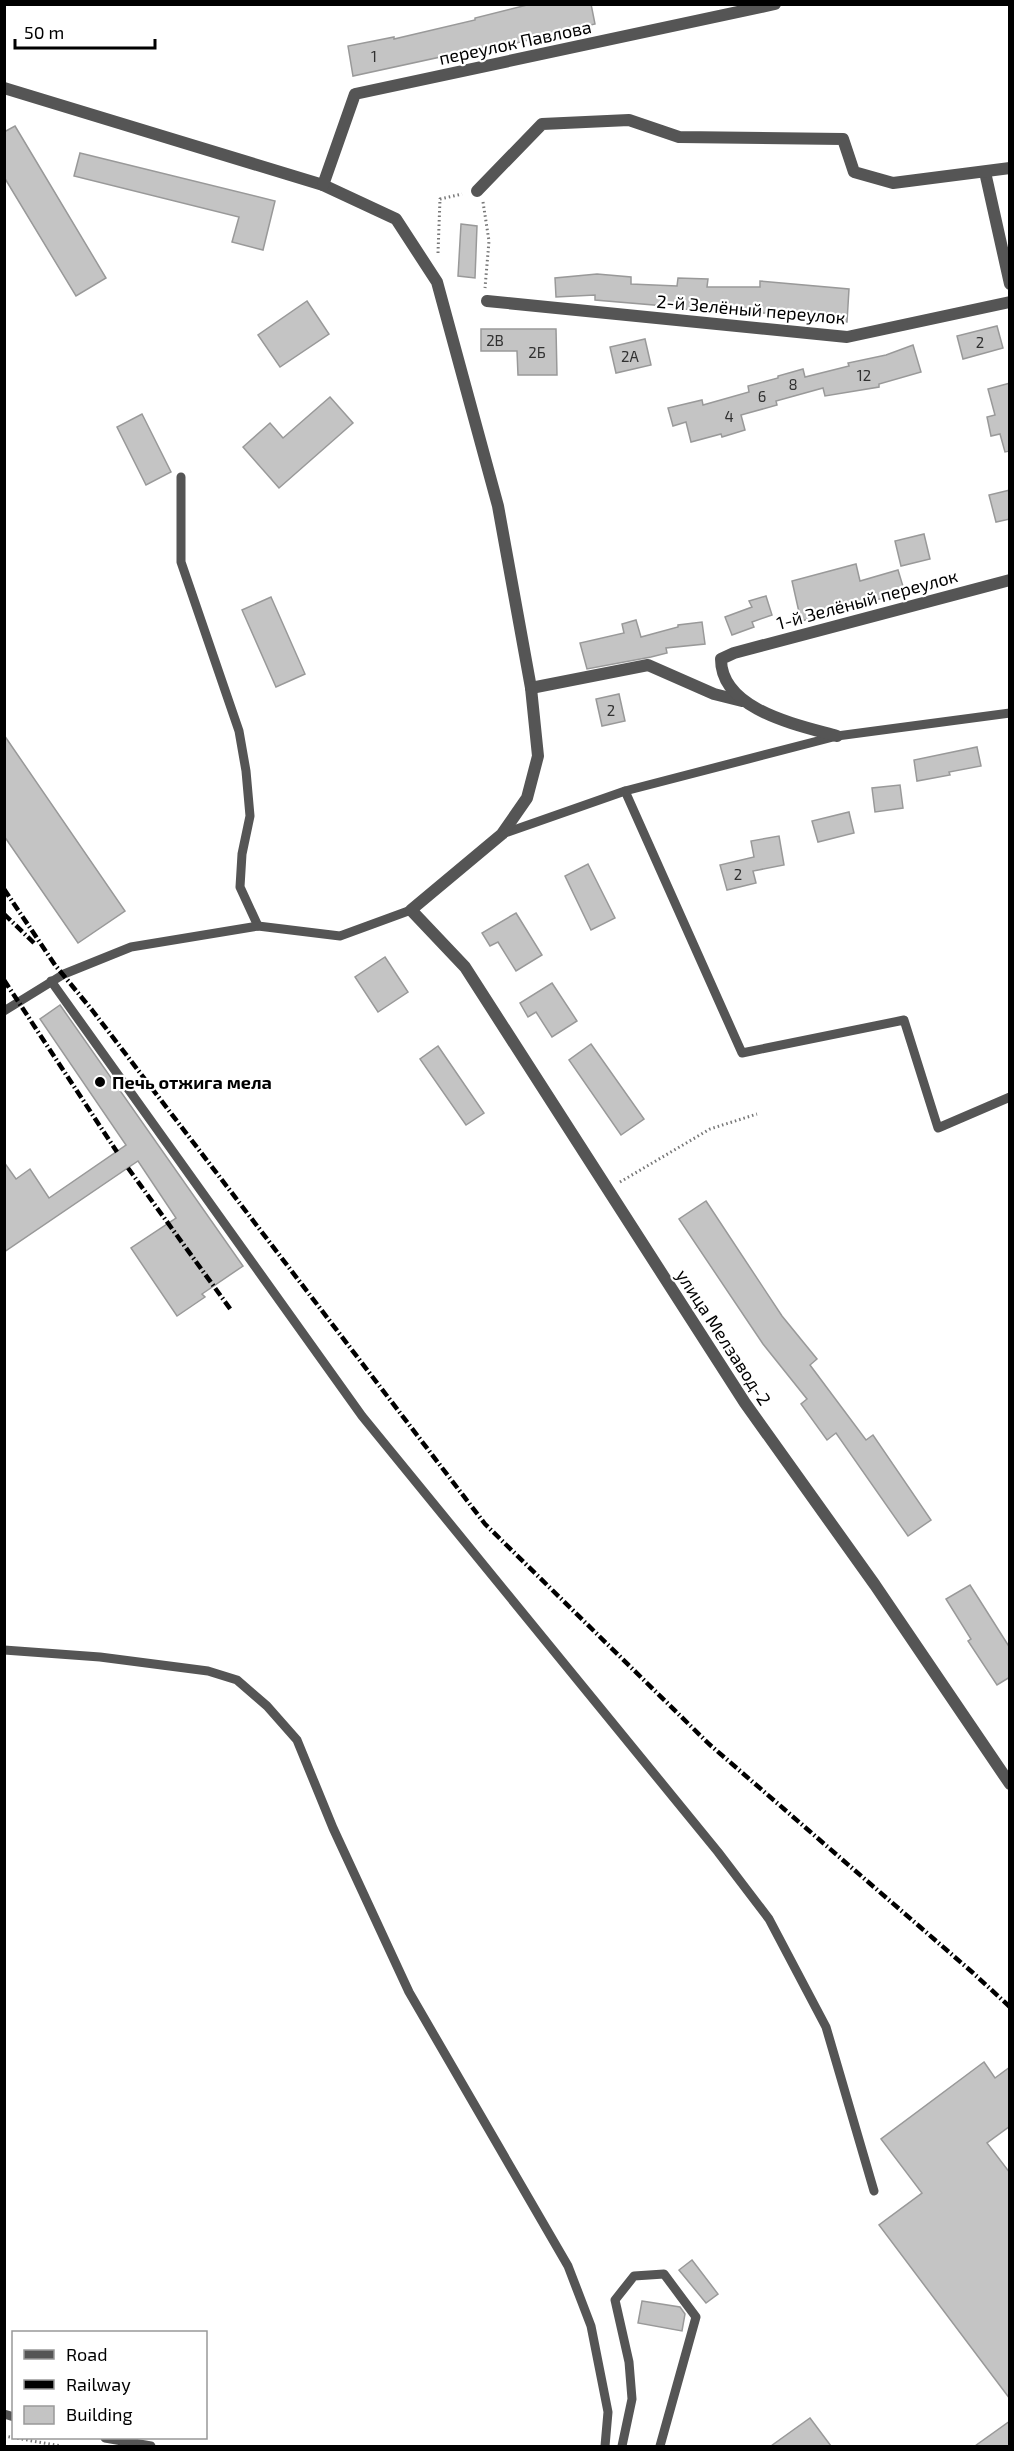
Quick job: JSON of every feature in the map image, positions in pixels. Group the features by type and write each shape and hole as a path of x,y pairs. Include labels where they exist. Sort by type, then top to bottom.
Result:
{"street":[{"name":"переулок Павлова","path":"323,185 355,94 775,4"},
{"path":"4,88 323,185 396,219 437,282 498,506 531,688 538,756 527,798 502,834 411,910"},
{"path":"477,191 542,124 629,120 678,137 843,139 854,172 893,183 1010,168"},
{"path":"985,172 1010,284"},
{"name":"2-й Зелёный переулок","path":"487,301 847,337 1010,302"},
{"name":"1-й Зелёный переулок","path":"749,703 736,695 721,671 721,659 734,653 1010,580"},
{"path":"531,688 648,665 714,694 749,703 785,721 837,736"},
{"name":"улица Мелзавод-2","path":"411,910 465,967 745,1403 875,1585 1010,1784"}],"lane":[{"path":"182,477 181,562 239,731 246,771 250,816 242,854 240,887 258,926"},
{"path":"502,834 625,791 837,736 1010,713"},
{"path":"625,791 742,1053 904,1020 939,1128 1010,1097"},
{"path":"4,1011 64,974 131,947 258,926 340,936 411,910"},
{"path":"51,981 362,1416 718,1852 769,1919 826,2027 874,2191"},
{"path":"4,1650 100,1658 208,1671 237,1680 267,1706 297,1740 333,1828 410,1992 568,2266 591,2326 608,2412 605,2446"},
{"path":"622,2446 632,2399 629,2362 615,2300 634,2276 664,2274 696,2317 660,2446"},
{"path":"111,2439 151,2446"}],"path":[{"path":"437,282 440,199 477,191 485,205 489,241 484,292 487,301"},
{"path":"606,1189 710,1129 757,1114"},
{"path":"21,2439 62,2446"}],"building":[{"path":"531,4 591,4 595,24 483,51 482,48 353,76 348,46 394,37 394,39"},
{"path":"15,126 106,278 76,296 4,177 4,132"},
{"path":"80,153 275,201 263,250 232,242 239,217 74,176"},
{"path":"461,224 477,226 475,278 458,276"},
{"path":"597,274 631,277 631,284 677,286 678,278 708,279 707,287 760,287 760,281 849,289 847,322 800,319 800,314 759,313 759,310 677,309 677,307 595,300 595,295 556,297 555,278"},
{"path":"307,301 329,334 280,367 258,335"},
{"path":"997,326 1003,348 963,359 957,336"},
{"path":"481,329 556,329 557,375 518,375 517,351 481,351"},
{"path":"645,339 651,365 616,373 610,347"},
{"path":"913,345 921,372 879,384 879,387 825,396 823,388 776,401 777,405 741,415 745,430 722,437 721,434 691,442 686,422 673,426 668,408 702,400 703,405 749,392 748,386 778,378 778,376 803,369 805,377 849,366 848,363 886,355"},
{"path":"1010,383 1010,451 1005,452 1000,434 991,436 987,417 995,415 988,389"},
{"path":"330,397 353,423 279,488 243,447 270,423 283,438"},
{"path":"142,414 171,472 146,485 117,427"},
{"path":"1010,490 1010,519 996,522 989,495"},
{"path":"924,534 930,559 901,566 895,541"},
{"path":"856,564 860,581 898,570 905,593 829,611 830,614 801,621 792,581"},
{"path":"766,596 772,615 752,622 754,627 732,635 725,617 752,607 749,601"},
{"path":"271,597 305,674 276,687 242,610"},
{"path":"636,620 641,637 678,627 678,625 702,622 705,644 666,648 667,653 587,669 580,643 624,633 622,624"},
{"path":"619,694 625,721 602,726 596,699"},
{"path":"4,735 125,911 78,943 4,836"},
{"path":"977,747 981,766 917,781 914,760"},
{"path":"900,785 903,808 875,812 872,788"},
{"path":"849,812 854,833 818,842 812,821"},
{"path":"779,836 784,865 753,871 756,883 727,890 720,865 754,857 751,841"},
{"path":"588,864 615,918 591,930 565,876"},
{"path":"516,913 542,955 516,971 498,942 490,946 482,933"},
{"path":"385,957 408,992 378,1012 355,977"},
{"path":"552,983 577,1021 552,1037 536,1012 528,1017 520,1003"},
{"name":"Печь отжига мела","path":"60,1005 243,1266 202,1294 205,1297 177,1316 131,1248 176,1218 138,1161 4,1252 4,1162 16,1179 30,1169 49,1198 126,1145 40,1019"},
{"path":"591,1044 644,1119 621,1135 569,1060"},
{"path":"438,1046 484,1113 466,1125 420,1059"},
{"path":"706,1201 782,1316 817,1359 810,1365 866,1440 873,1435 931,1520 908,1536 836,1433 827,1440 801,1404 807,1399 763,1344 679,1219"},
{"path":"970,1585 1010,1648 1010,1677 997,1685 968,1641 971,1639 946,1599"},
{"path":"984,2062 995,2078 1010,2067 1010,2126 987,2143 1010,2173 1010,2399 879,2225 922,2193 881,2139"},
{"path":"692,2260 718,2294 706,2303 679,2270"},
{"path":"642,2301 680,2307 685,2314 682,2331 638,2323"},
{"path":"810,2418 831,2446 771,2446"},
{"path":"1010,2421 1010,2446 975,2446"}],"railway":[{"path":"4,889 55,965 92,1010 485,1524 709,1744 1010,2007"},
{"path":"4,914 34,943"},
{"path":"4,980 117,1152"},
{"path":"128,1168 231,1310"}],"place":[{"name":"Печь отжига мела","path":"100,1082"}]}
